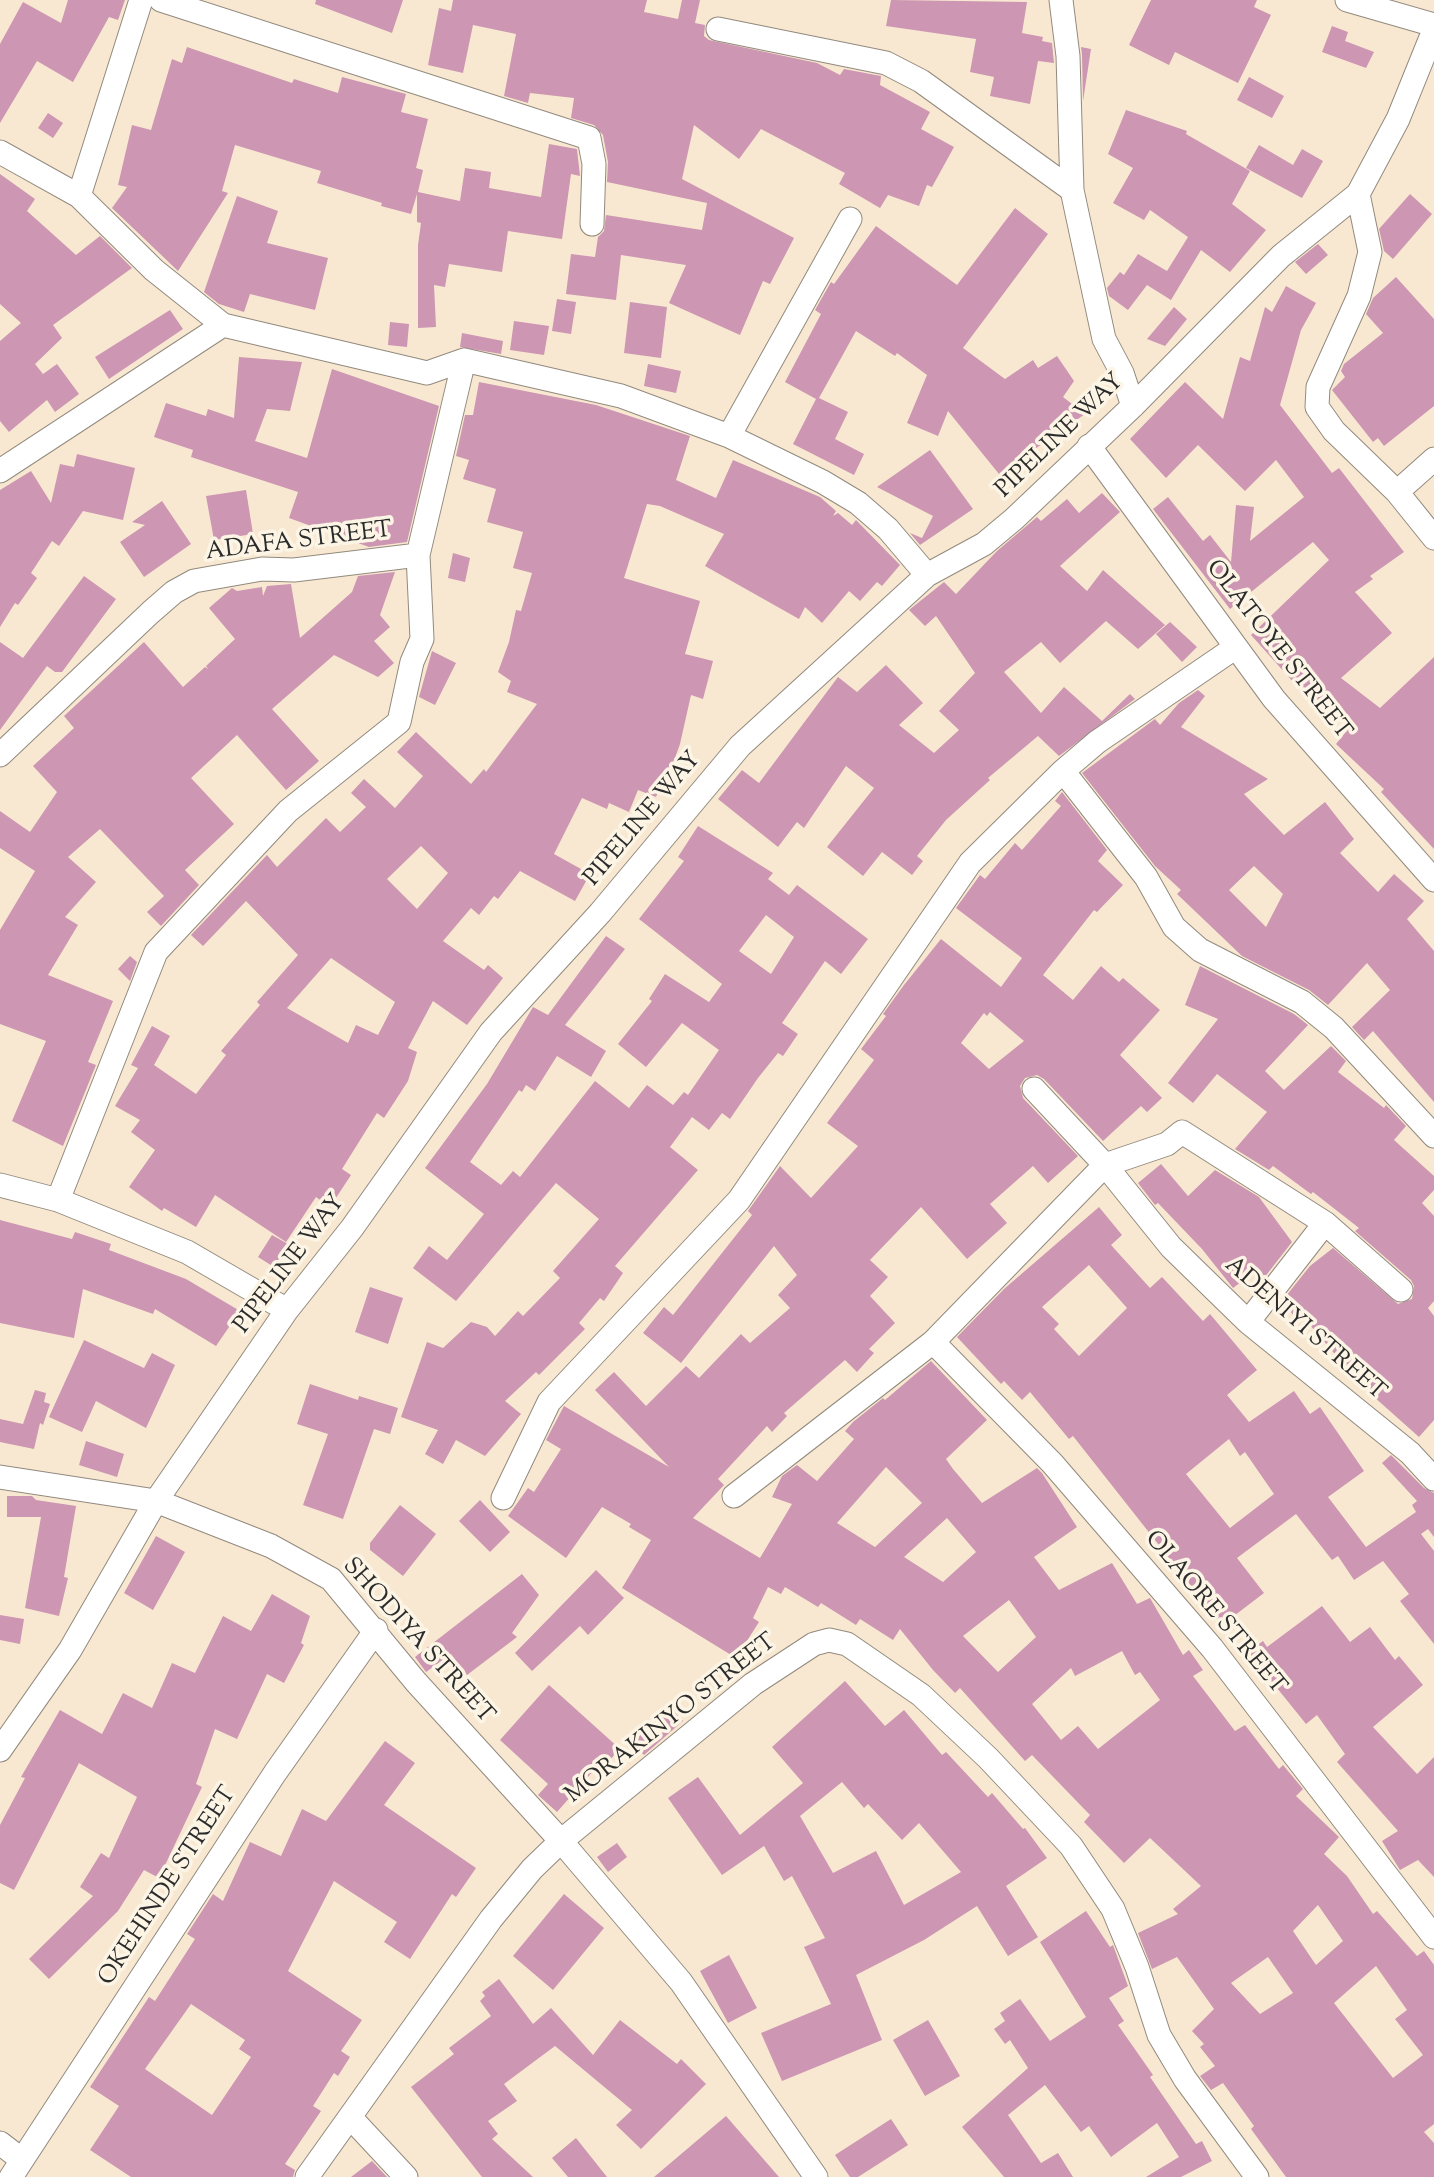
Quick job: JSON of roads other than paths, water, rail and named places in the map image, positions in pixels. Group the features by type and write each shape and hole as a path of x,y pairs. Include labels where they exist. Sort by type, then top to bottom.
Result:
{"street":[{"path":"79,196 141,0"},
{"path":"161,0 589,138 594,164 592,224"},
{"path":"1061,0 1068,56 1072,190 1104,339 1122,373 1133,406"},
{"path":"1347,0 1434,27"},
{"name":"PIPELINE WAY","path":"0,1750 70,1650 156,1501 287,1310 352,1228 491,1032 600,913 740,746 927,575 984,544 1133,406 1281,256 1358,194 1398,119 1434,27"},
{"path":"718,29 886,63 921,81 1072,190"},
{"path":"0,152 79,196 153,270 223,325 427,373 464,360 621,396 729,436 823,482 858,503 888,530 927,575"},
{"path":"1358,194 1370,252 1359,296 1318,387 1317,407 1368,468 1397,492 1434,538"},
{"path":"729,436 850,219"},
{"path":"0,471 223,325"},
{"path":"58,1200 156,952 288,811 400,722 412,662 422,639 418,555 464,360"},
{"name":"OLATOYE STREET","path":"1090,446 1274,699 1434,880"},
{"path":"1397,492 1434,459"},
{"name":"ADAFA STREET","path":"0,755 151,612 174,592 194,582 262,569 294,570 418,555"},
{"path":"503,1498 549,1402 739,1200 970,863 1063,771 1097,742 1236,647"},
{"path":"1063,771 1146,877 1174,927 1200,950 1313,1010 1334,1028 1434,1136"},
{"name":"ADENIYI STREET","path":"1034,1089 1105,1165 1171,1247 1248,1322 1410,1452 1434,1479"},
{"path":"734,1496 933,1342 1105,1165 1167,1144 1182,1132 1325,1223 1401,1290"},
{"path":"0,1185 58,1200 187,1252 287,1310"},
{"path":"1248,1322 1325,1223"},
{"name":"OLAORE STREET","path":"933,1342 1052,1463 1212,1648 1434,1937"},
{"name":"SHODIYA STREET","path":"0,1477 156,1501 271,1546 314,1567 347,1595 416,1682 561,1840 681,1982 816,2177"},
{"name":"OKEHINDE STREET","path":"17,2169 275,1773 376,1630"},
{"name":"MORAKINYO STREET","path":"307,2177 491,1919 532,1869 561,1840 752,1684 814,1644 829,1640 847,1644 921,1695 988,1758 1072,1846 1113,1909 1137,1966 1159,2035 1185,2079 1257,2177"},
{"path":"351,2118 405,2177"},
{"path":"0,2143 17,2169"}]}
